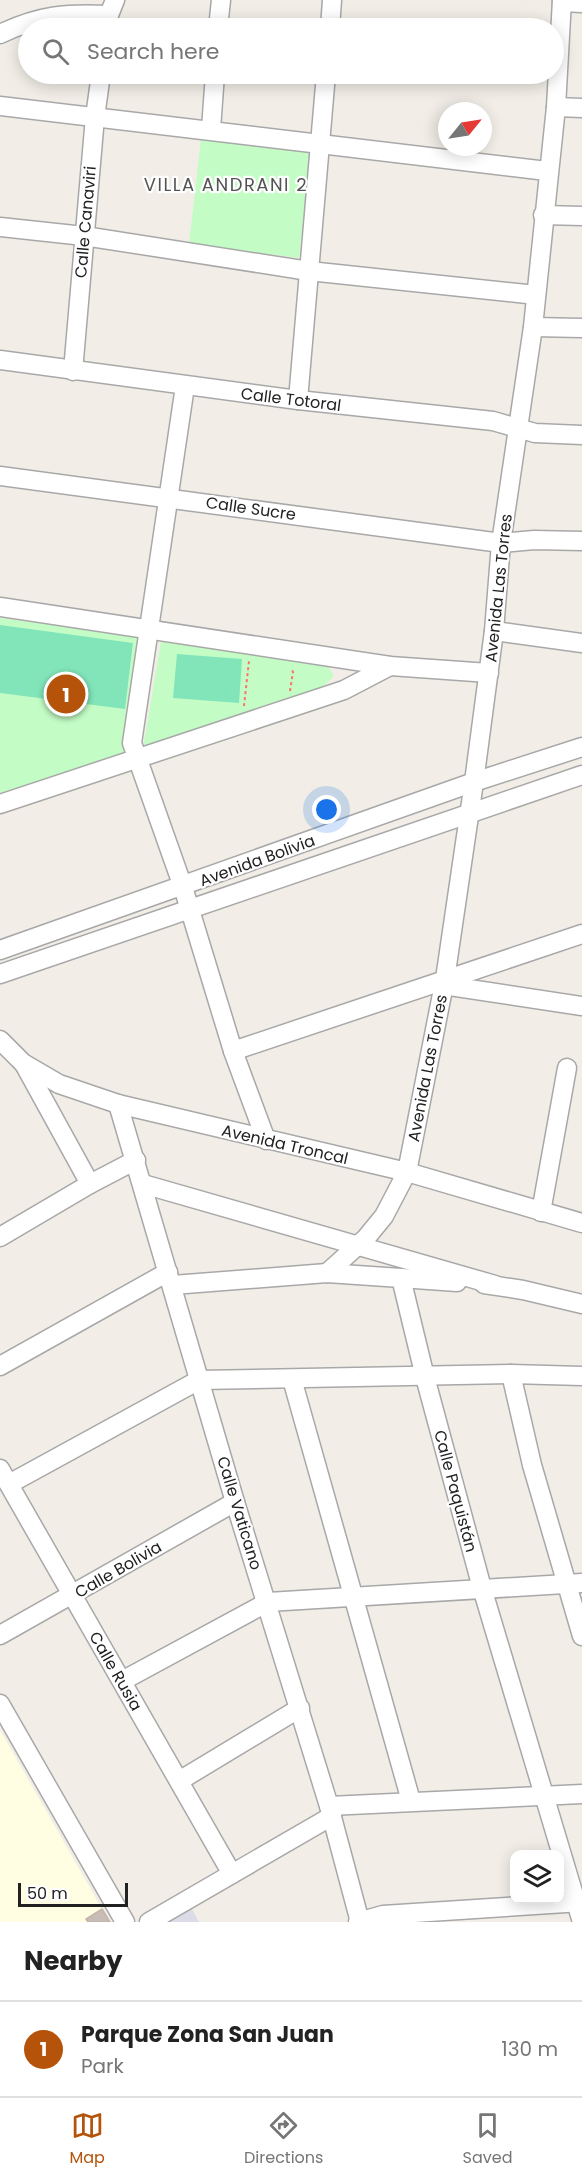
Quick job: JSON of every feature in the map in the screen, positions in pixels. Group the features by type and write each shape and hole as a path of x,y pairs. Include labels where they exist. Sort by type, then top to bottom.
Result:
{"street":[{"path":"219,18 220,0"},
{"path":"331,18 332,0"},
{"path":"562,1 582,3"},
{"name":"Avenida Las Torres","path":"560,18 562,1"},
{"path":"42,18 66,13 110,14"},
{"path":"0,34 18,27"},
{"name":"Calle Canaviri","path":"73,371 94,117 99,84"},
{"path":"211,129 214,84"},
{"path":"298,400 325,84"},
{"name":"Avenida Las Torres","path":"327,1273 384,1216 407,1172 444,982 489,674 501,543 520,428 533,327 555,84"},
{"path":"0,106 211,129 547,171"},
{"path":"555,107 582,108"},
{"path":"543,214 582,216"},
{"path":"0,227 84,236 309,271 536,295"},
{"path":"533,327 582,328"},
{"name":"Calle Totoral","path":"0,360 298,400 493,421 535,433 582,435"},
{"path":"185,386 171,497 132,743 183,887 233,1051 266,1140"},
{"name":"Calle Sucre","path":"0,476 171,497 501,543 534,540 582,541"},
{"path":"0,608 251,643 390,666 489,674"},
{"path":"494,631 582,643"},
{"path":"0,804 344,690 390,666"},
{"name":"Avenida Bolivia","path":"0,950 474,782 582,747"},
{"name":"Avenida Bolivia","path":"0,974 582,775"},
{"path":"233,1051 582,934"},
{"path":"444,982 582,1006"},
{"name":"Avenida Troncal","path":"0,1040 23,1063 59,1084 118,1104 407,1172 582,1223"},
{"path":"23,1063 90,1184"},
{"path":"541,1212 567,1068"},
{"name":"Calle Vaticano","path":"118,1104 235,1502 268,1602 331,1811 360,1922"},
{"path":"0,1237 136,1160"},
{"path":"143,1184 495,1285 582,1304"},
{"path":"0,1366 171,1279 327,1273 495,1285"},
{"name":"Calle Paquistán","path":"401,1278 425,1377 482,1588 579,1902 582,1922"},
{"path":"511,1374 532,1465 575,1584 582,1636"},
{"path":"4,1477 199,1380 511,1374 582,1376"},
{"path":"292,1379 411,1801"},
{"name":"Calle Rusia","path":"4,1477 232,1874"},
{"name":"Calle Bolivia","path":"0,1635 235,1502"},
{"path":"122,1681 268,1602 575,1584"},
{"path":"0,1704 125,1922"},
{"path":"179,1781 300,1708"},
{"path":"149,1922 232,1874 331,1811 411,1801 582,1794"},
{"path":"360,1922 383,1915 579,1902"}],"path":[{"path":"245,723 251,643"},
{"path":"288,709 293,672 289,665"}],"shaded area":[{"path":"0,1730 102,1909 110,1922 0,1922"},
{"path":"187,1900 199,1922 149,1922"}],"green space":[{"path":"201,139 311,152 299,258 189,244"},
{"path":"0,618 140,636 124,752 0,796"},
{"path":"0,625 133,643 125,709 0,693"},
{"path":"161,642 250,651 327,665 334,676 324,686 297,697 143,748"},
{"path":"177,654 242,659 239,703 173,698"}],"building":[{"path":"102,1909 110,1922 88,1922 86,1919"}],"place":[{"name":"Parque Zona San Juan","path":"66,694"}],"district":[{"name":"VILLA ANDRANI 2","path":"226,185"}]}
